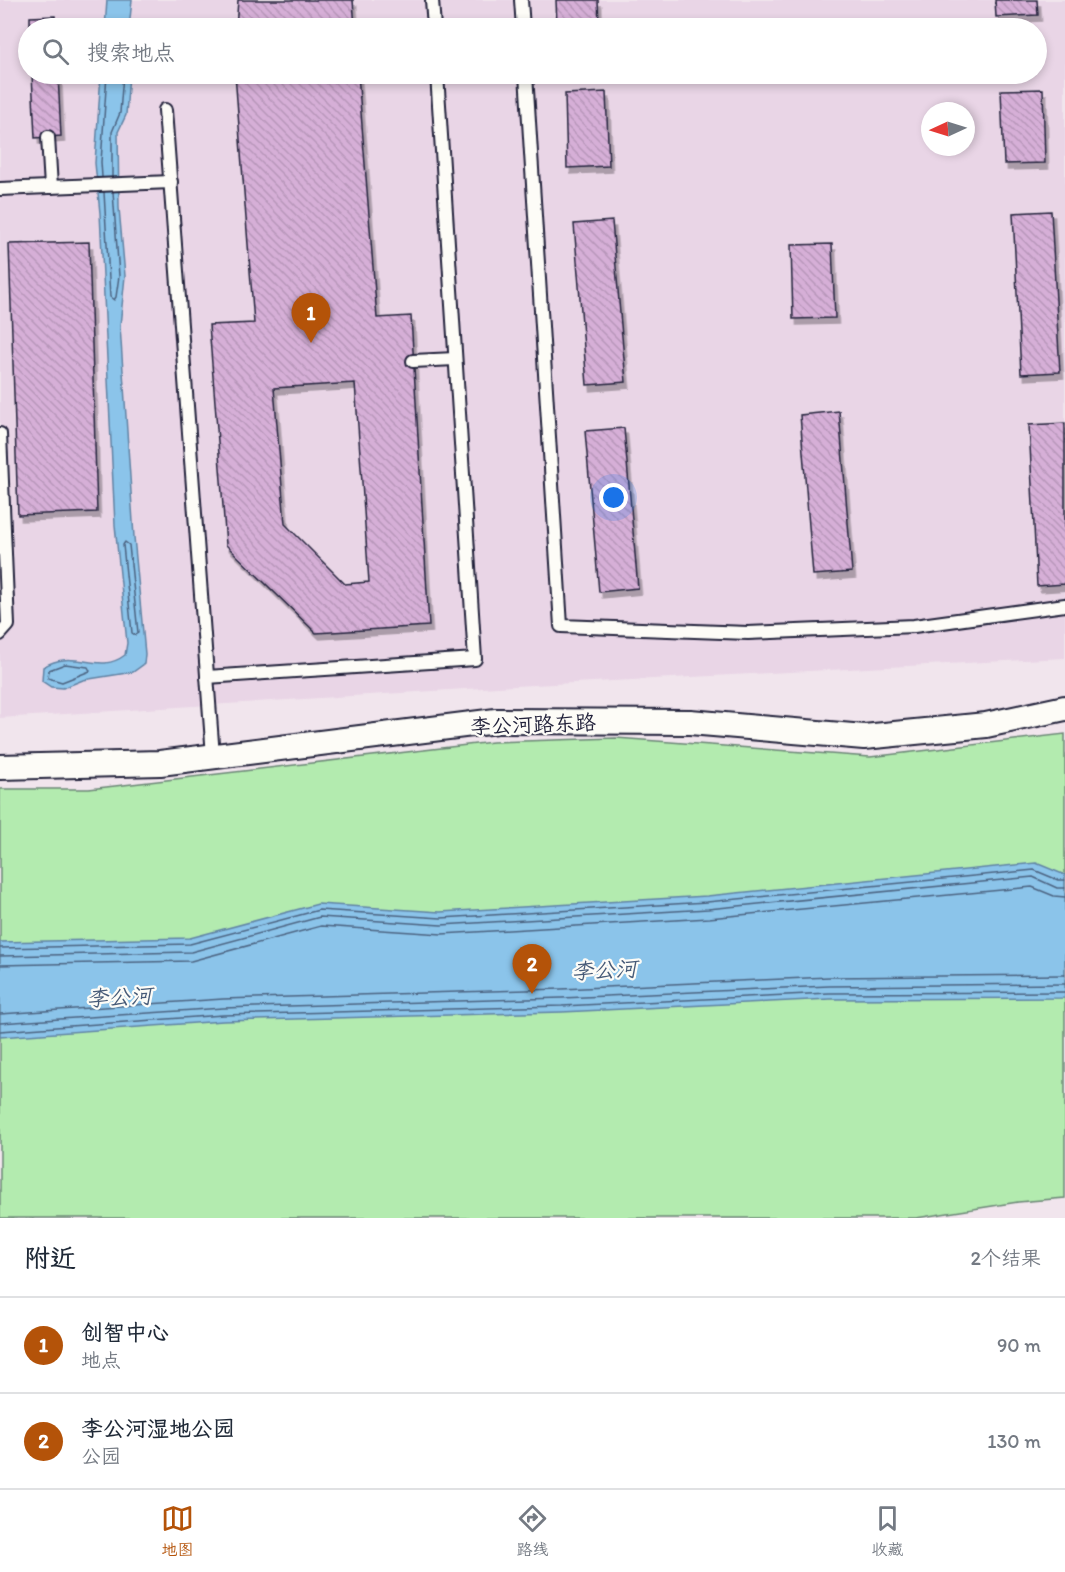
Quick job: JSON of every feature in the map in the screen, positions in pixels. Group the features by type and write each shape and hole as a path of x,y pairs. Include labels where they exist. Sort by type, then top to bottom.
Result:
{"street":[{"name":"李公河路东路","path":"0,767 160,763 496,721 690,722 864,737 986,725 1065,708"}],"lane":[{"path":"432,0 433,18"},
{"path":"521,0 522,18"},
{"path":"207,677 475,659 438,84"},
{"path":"527,84 561,626 760,633 914,626 1065,605"},
{"path":"165,110 213,756"},
{"path":"48,137 51,187"},
{"path":"0,189 171,182"},
{"path":"413,361 455,359"},
{"path":"0,434 8,625 0,634"}],"shaded area":[{"path":"0,0 1065,0 1065,658 514,686 0,718"}],"green space":[{"path":"1065,734 1065,1198 1018,1202 916,1218 0,1218 0,789 89,789 493,742 616,738 870,757"}],"water":[{"path":"107,0 132,0 130,18 106,18"},
{"path":"100,84 128,84 126,115 118,132 119,208 125,276 120,326 144,664 133,672 83,680 63,688 51,687 42,681 43,667 66,660 96,663 115,661 125,655 127,643 115,525 100,213 95,163"},
{"name":"李公河","path":"1036,863 1065,875 1065,998 830,999 562,1012 223,1021 0,1037 0,942 190,938 318,904 440,912 707,896"}],"building":[{"path":"238,0 353,0 354,18 237,18"},
{"path":"556,0 598,0 599,18 557,18"},
{"path":"995,0 1037,0 1038,15 996,17"},
{"path":"55,16 55,18 30,18"},
{"path":"32,84 58,84 61,136 35,138"},
{"path":"236,84 359,84 377,318 411,316 429,626 316,633 226,545 209,325 254,323","holes":["355,383 369,582 345,584 285,524 274,388"]},
{"path":"1043,89 1045,163 1004,164 1001,90"},
{"path":"606,92 609,166 567,168 565,94"},
{"path":"1051,211 1060,372 1021,374 1013,213"},
{"path":"612,221 626,382 587,385 574,224"},
{"path":"89,242 97,512 18,515 9,244"},
{"path":"832,244 835,318 793,319 791,245"},
{"path":"839,411 852,572 813,575 800,415"},
{"path":"1065,423 1065,584 1037,586 1029,425"},
{"path":"624,428 638,588 599,592 585,431"}],"place":[{"name":"创智中心","path":"311,343"},
{"name":"李公河湿地公园","path":"532,994"}]}
